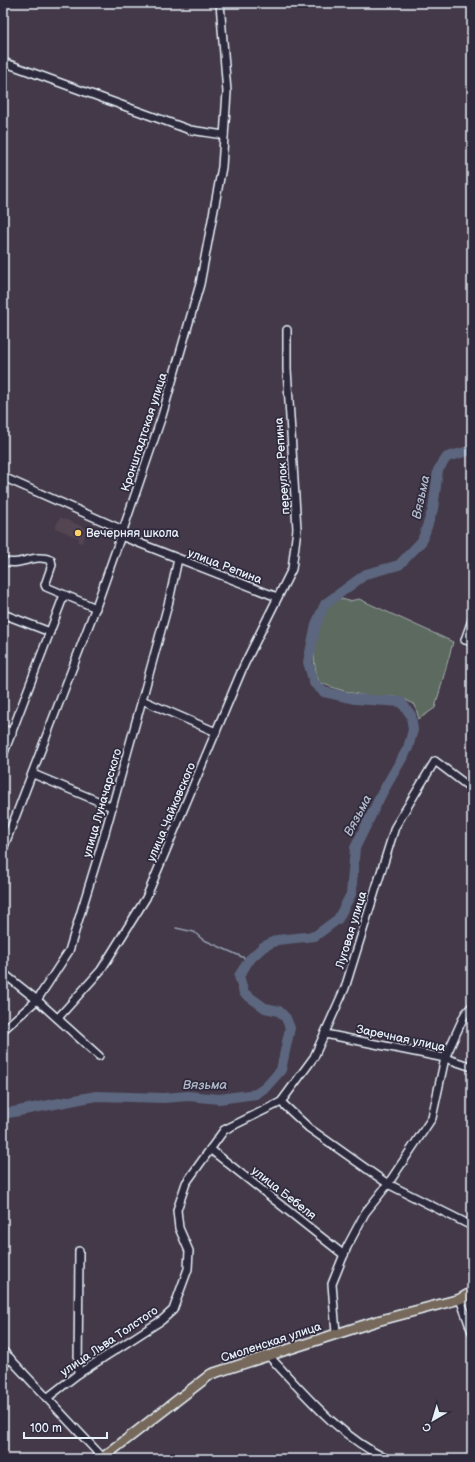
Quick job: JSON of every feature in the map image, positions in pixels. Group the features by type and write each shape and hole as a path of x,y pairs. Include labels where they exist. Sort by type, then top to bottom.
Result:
{"main road":[{"name":"Смоленская улица","path":"102,1458 211,1374 336,1333 460,1299 472,1292"}],"street":[{"name":"Кронштадтская улица","path":"3,850 96,608 162,416 198,291 222,167 227,92 220,3"},
{"path":"3,62 190,130 224,135"},
{"name":"переулок Репина","path":"277,597 292,569 297,529 287,369 287,330"},
{"name":"улица Репина","path":"3,478 178,559 277,597"},
{"path":"3,560 17,563 40,556 51,560 52,566 45,585 48,589 96,608"},
{"name":"улица Луначарского","path":"3,1030 37,1000 69,951 142,700 169,600 178,559"},
{"path":"3,755 64,595"},
{"name":"улица Чайковского","path":"58,1018 101,970 146,898 244,665 277,597"},
{"path":"3,614 50,632"},
{"path":"469,641 472,620"},
{"path":"142,700 216,732"},
{"path":"3,729 12,733"},
{"name":"Луговая улица","path":"281,1102 314,1057 325,1034 345,988 395,827 435,761 472,789"},
{"path":"33,774 112,807"},
{"path":"3,972 58,1018 99,1056"},
{"path":"336,1333 332,1284 344,1255 365,1213 388,1184 432,1118 445,1058 465,1014 472,1006"},
{"name":"Заречная улица","path":"325,1034 445,1058 472,1067"},
{"path":"281,1102 309,1128 388,1184 472,1226"},
{"name":"улица Льва Толстого","path":"47,1398 78,1374 162,1320 173,1310 188,1269 189,1251 179,1228 177,1210 186,1183 224,1130 281,1102"},
{"name":"улица Бебеля","path":"210,1149 344,1255"},
{"path":"78,1374 79,1251"},
{"path":"460,1299 472,1332"},
{"path":"3,1351 102,1458"},
{"path":"268,1355 339,1430 370,1455 387,1459"},
{"path":"3,1365 10,1358"}],"shaded area":[{"name":"Вечерняя школа","path":"60,517 88,529 82,543 78,542 79,538 55,528"}],"green space":[{"path":"338,598 349,601 359,599 453,642 435,708 419,719 415,705 404,699 396,697 376,697 354,693 319,682 314,660 315,637 318,625 323,615"}],"waterway":[{"name":"Вязьма","path":"3,1114 96,1096 164,1098 188,1096 219,1099 256,1094 266,1087 281,1070 290,1028 286,1018 279,1011 265,1008 244,993 239,976 249,960 263,947 277,940 315,936 338,919 351,894 355,848 382,793 408,748 413,730 411,715 401,702 355,699 324,692 314,683 308,662 316,624 325,604 366,574 399,565 422,541 433,509 438,470 447,457 472,450"},
{"path":"176,928 194,932 202,939 249,960"}],"place":[{"name":"Вечерняя школа","path":"78,533"}]}
